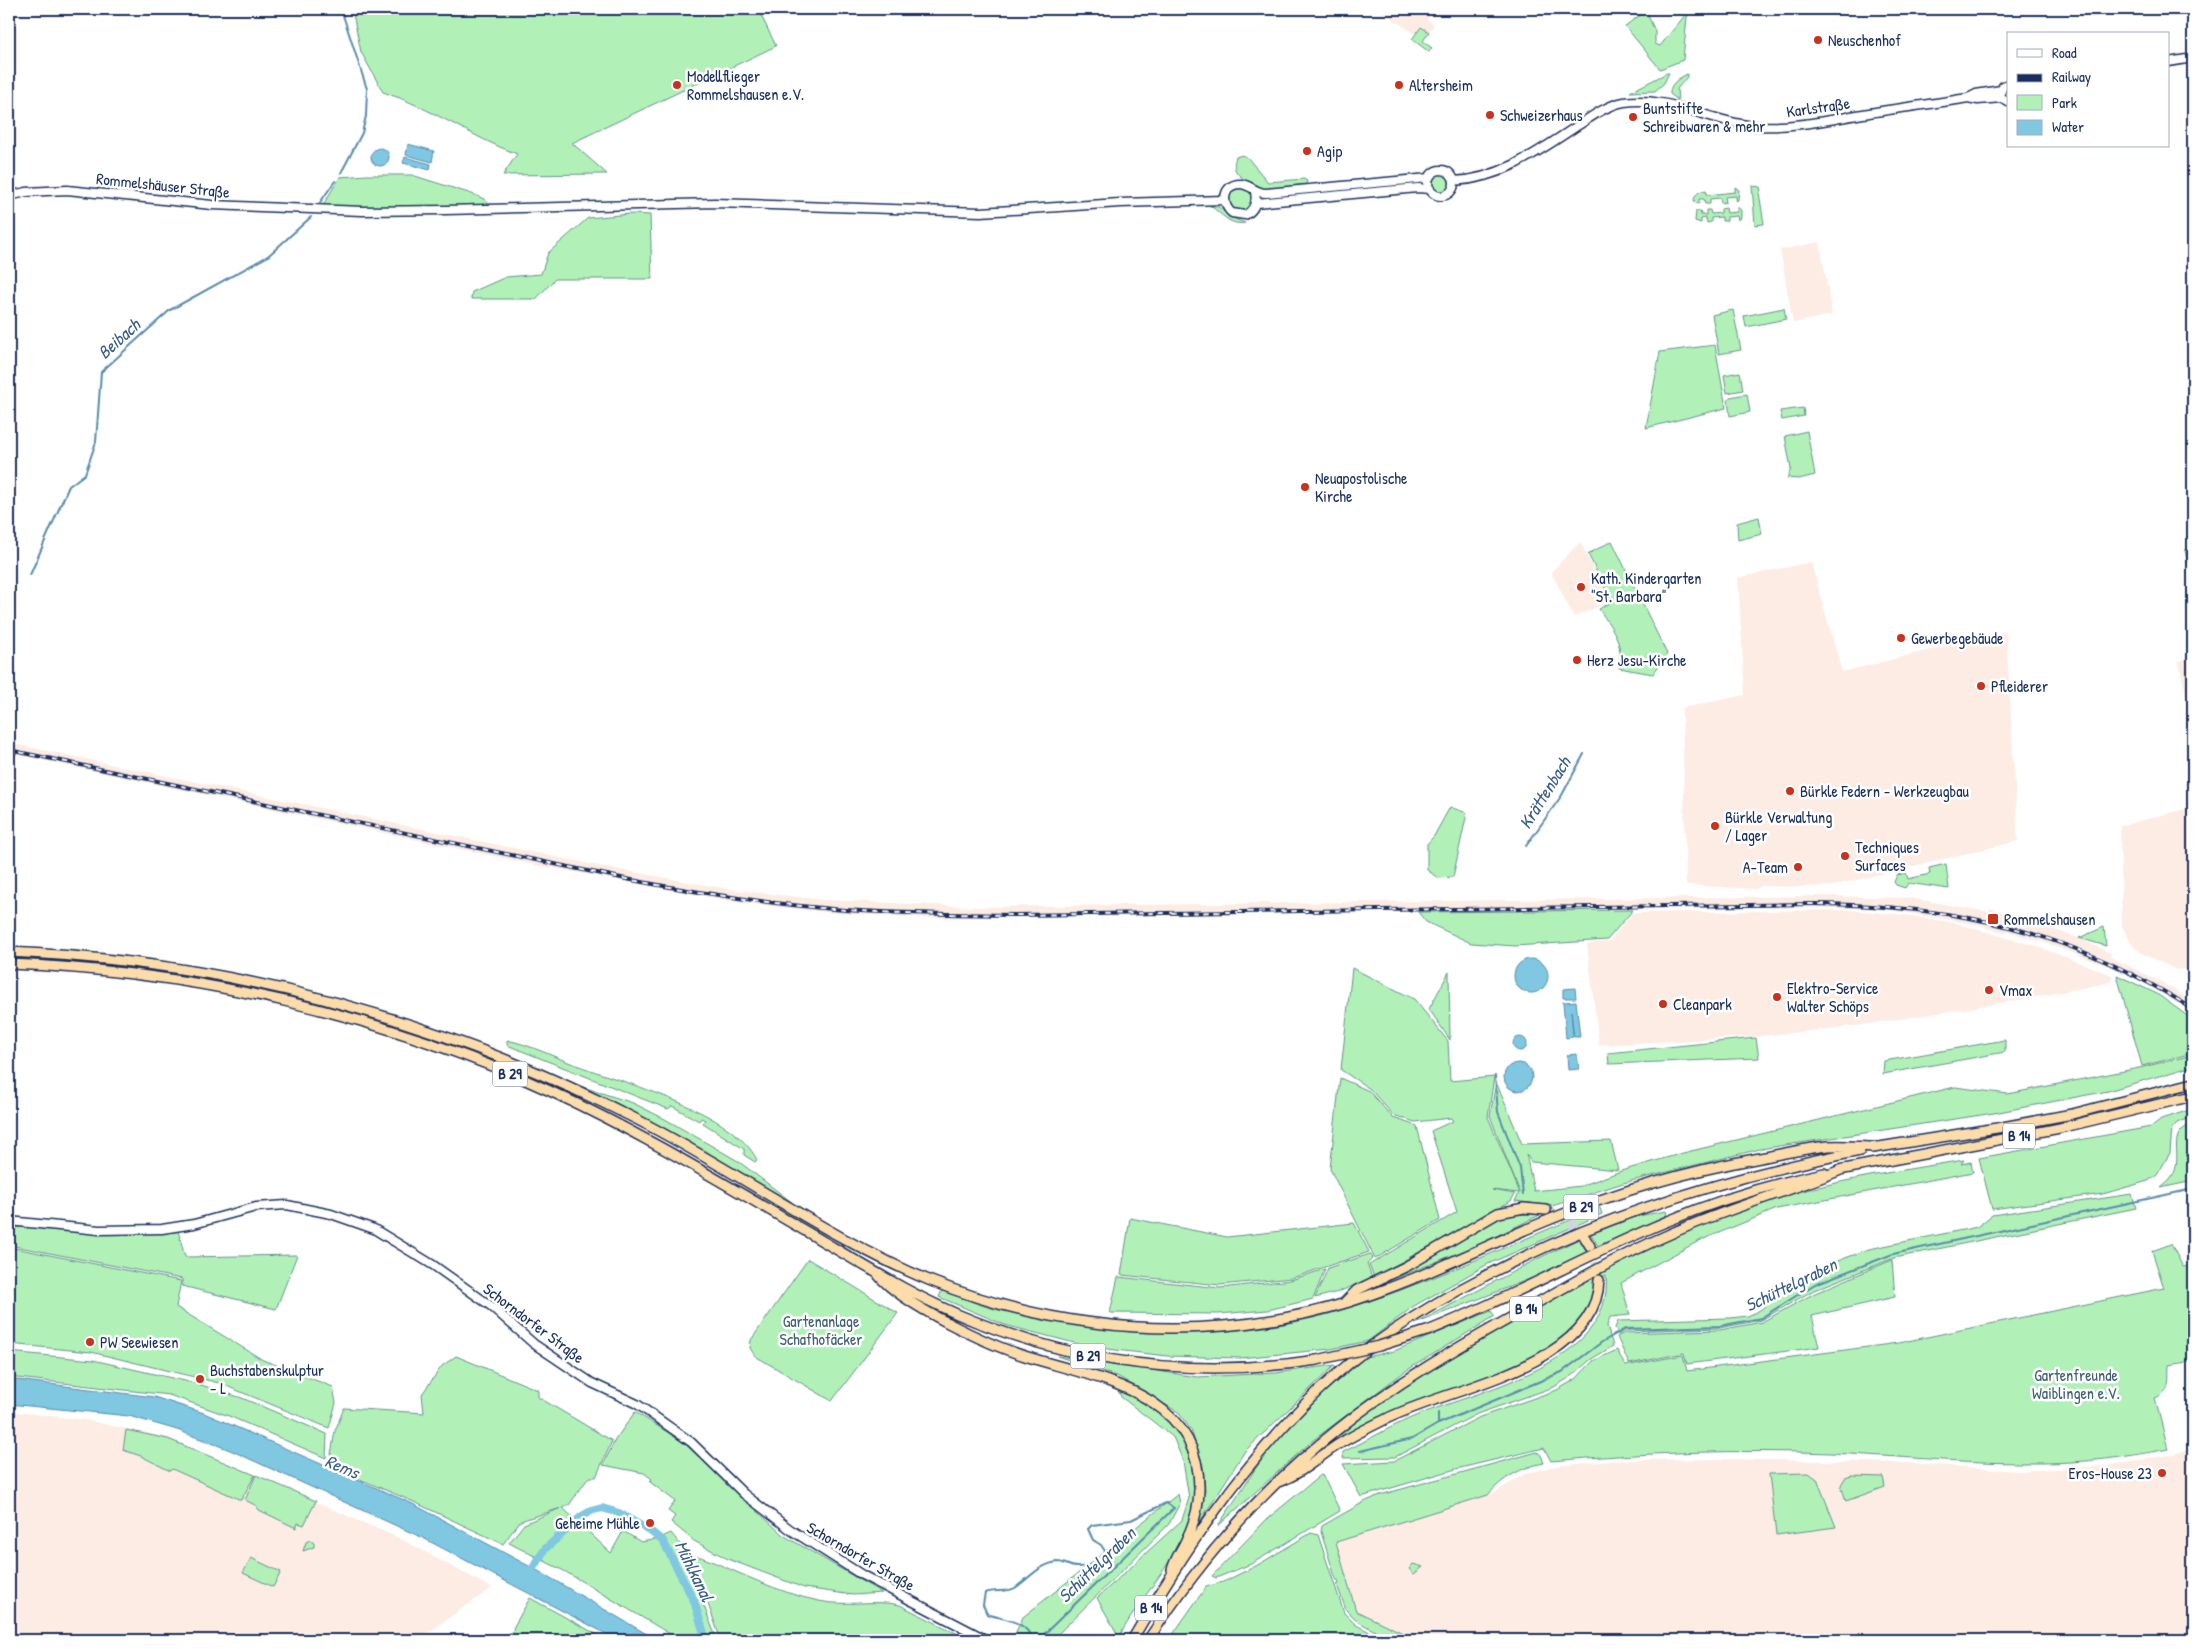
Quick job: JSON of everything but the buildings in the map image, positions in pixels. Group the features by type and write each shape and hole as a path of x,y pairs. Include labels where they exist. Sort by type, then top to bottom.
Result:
{"highway":[{"name":"B 29","path":"9,952 136,962 240,979 297,991 364,1009 442,1034 554,1080 643,1122 820,1225 936,1283 981,1299 1035,1313 1131,1327 1192,1327 1258,1322 1345,1303 1420,1276 1551,1219 1648,1184 1739,1162 1829,1146 1878,1147"},
{"name":"B 29","path":"9,964 134,974 237,991 297,1004 438,1047 541,1087 638,1134 875,1271 972,1321 1038,1344 1095,1357 1149,1365 1212,1369 1269,1366 1317,1360 1380,1346 1430,1330 1501,1300 1625,1240 1684,1214 1777,1184 1843,1169"},
{"name":"B 14","path":"1132,1640 1214,1511 1267,1444 1320,1390 1366,1351 1445,1298 1532,1253 1601,1223 1653,1204 1742,1177 1878,1147 2072,1114 2193,1083"},
{"name":"B 14","path":"1148,1640 1211,1552 1276,1483 1338,1429 1453,1351 1620,1258 1734,1207 1805,1185 1843,1169 2060,1128 2193,1096"},
{"path":"1345,1303 1357,1290 1408,1266 1498,1212 1524,1208 1546,1210"},
{"path":"1584,1236 1590,1246"},
{"path":"875,1271 886,1285 916,1304 985,1340 1027,1357 1115,1383 1154,1402 1169,1415 1186,1437 1199,1475 1196,1516 1185,1542 1175,1558 1171,1576"},
{"path":"1276,1483 1292,1478 1335,1447 1389,1417 1516,1370 1557,1349 1579,1331 1588,1319 1597,1298 1599,1280"}],"main road":[{"path":"2170,62 2193,58"},
{"path":"2005,100 2001,90 2007,85"},
{"name":"Karlstraße","path":"1430,189 1437,195 1445,195 1451,190 1454,182 1483,177 1510,167 1534,154 1596,114 1623,102 1644,100 1658,102 1738,123 1781,126 1968,98 1976,94 2001,90"},
{"name":"Karlstraße","path":"1968,98 2005,100"},
{"path":"1255,192 1256,203 1250,213 1240,216 1228,210 1224,200 1226,191 1235,184 1244,184 1255,192 1266,193 1428,178 1433,172 1440,170 1448,172 1454,182"},
{"path":"1256,203 1418,188 1430,189 1428,178"},
{"name":"Rommelshäuser Straße","path":"9,196 26,192 67,190 212,205 316,210 446,210 715,203 981,212 1122,203 1224,200"},
{"name":"Schorndorfer Straße","path":"9,1221 99,1230 162,1229 194,1224 256,1208 287,1205 331,1214 374,1229 441,1270 491,1306 534,1344 592,1383 636,1404 691,1442 744,1494 791,1530 878,1584 987,1640"}],"shaded area":[{"path":"1378,9 1429,9 1433,12 1427,20 1434,24 1429,32 1421,27 1416,35"},
{"path":"1820,242 1832,315 1793,323 1780,250"},
{"name":"Kath. Kindergarten \"St. Barbara\"","path":"1580,542 1610,601 1574,617 1551,572"},
{"path":"1811,562 1842,672 2006,631 2018,841 1832,886 1762,886 1755,889 1686,885 1682,708 1745,695 1738,578"},
{"path":"2193,658 2193,722 2178,661"},
{"path":"9,743 599,866 728,889 824,900 979,907 1821,896 1910,898 1989,912 1990,908 2076,937 2111,953 2110,957 2160,981 2193,1002 2193,1013 2148,985 2121,971 2051,945 2007,931 2006,933 1986,928 1986,926 1894,911 1894,909 1754,907 928,918 831,913 742,903 530,864 9,753"},
{"path":"2193,807 2193,968 2177,970 2141,953 2131,942 2122,926 2120,826"},
{"path":"1848,910 1905,915 1955,923 2036,946 2112,975 2112,982 2025,999 1856,1026 1751,1037 1599,1045 1587,944 1610,941 1632,913"},
{"path":"9,1411 85,1420 169,1438 401,1539 492,1588 417,1640 9,1640"},
{"path":"2193,1448 2193,1640 1418,1640 1356,1611 1336,1542 1494,1493 1525,1474 1555,1466 1622,1460 1720,1459 1912,1463 2017,1471 2106,1466 2170,1455"}],"green space":[{"path":"352,9 758,9 776,46 572,143 607,174 503,175 517,154 400,98 383,92 361,52"},
{"path":"1690,9 1694,9 1687,17 1683,60 1660,69 1625,26 1646,11 1655,31 1655,44 1660,46"},
{"path":"1421,27 1429,32 1423,41 1432,48 1429,52 1412,39"},
{"path":"1669,73 1664,83 1655,91 1630,92"},
{"path":"1687,74 1687,77 1677,89 1678,100 1670,94 1671,87 1678,79"},
{"path":"1242,155 1247,157 1268,182 1304,179 1307,181 1306,184 1263,190 1245,180 1236,172 1234,166 1236,157"},
{"path":"1441,174 1447,177 1450,183 1447,189 1441,192 1435,189 1432,183 1435,177"},
{"path":"412,175 475,195 484,199 492,209 320,210 340,177"},
{"path":"1415,183 1415,187 1269,199 1268,196"},
{"path":"1752,186 1760,187 1761,191 1759,192 1764,224 1755,225"},
{"path":"1240,187 1249,190 1252,199 1249,208 1240,211 1231,208 1228,199 1231,190"},
{"path":"1735,187 1739,190 1738,200 1736,201 1736,196 1725,197 1726,202 1721,203 1720,198 1710,199 1710,204 1705,204 1704,199 1699,199 1699,204 1694,202 1697,193 1701,191 1706,190 1707,195 1735,192"},
{"path":"1210,206 1219,207 1230,217 1245,223 1234,223"},
{"path":"1737,207 1741,210 1741,217 1738,220 1737,216 1727,217 1727,221 1722,221 1722,217 1711,218 1711,222 1707,223 1706,218 1701,219 1701,223 1695,221 1696,211 1700,211 1701,215 1706,215 1706,210 1710,210 1711,214 1721,213 1721,209 1726,208 1727,213 1737,212"},
{"path":"630,214 650,215 652,279 555,279 536,299 471,299 472,292 506,277 541,274 548,253 588,218"},
{"path":"1784,308 1786,319 1746,327 1744,316"},
{"path":"1733,310 1741,350 1719,354 1712,315"},
{"path":"1715,345 1726,408 1646,428 1660,352"},
{"path":"1740,372 1743,390 1727,393 1724,375"},
{"path":"1747,394 1750,412 1730,416 1728,400 1730,397"},
{"path":"1803,408 1804,416 1782,420 1780,411"},
{"path":"1807,431 1815,475 1799,479 1787,478 1791,469 1785,436"},
{"path":"1759,517 1762,534 1738,540 1737,523"},
{"path":"1612,541 1667,654 1653,674 1619,668 1620,650 1616,637 1599,609 1612,602 1588,554"},
{"path":"2193,548 2193,564 2188,565 2185,550"},
{"path":"1450,807 1467,813 1453,877 1438,878 1427,870 1427,844 1434,836"},
{"path":"1946,864 1949,889 1908,883 1905,888 1896,885 1894,882 1897,875 1906,873 1908,879 1930,874 1929,868"},
{"path":"1633,910 1607,940 1515,946 1471,943 1426,922 1418,912"},
{"path":"2104,927 2106,946 2079,938"},
{"path":"1352,968 1414,999 1448,1041 1450,1081 1494,1077 1488,1117 1520,1193 1490,1116 1496,1082 1522,1144 1611,1141 1618,1170 1531,1162 1526,1154 1534,1191 1581,1186 1621,1171 1683,1153 1955,1087 2008,1094 2139,1068 2193,1055 2193,1066 2108,1091 1994,1113 1760,1149 1623,1183 1552,1206 1515,1201 1519,1193 1492,1190 1515,1194 1511,1201 1374,1277 1369,1265 1457,1212 1431,1131 1453,1121 1451,1118 1415,1122 1393,1115 1370,1089 1341,1070"},
{"path":"1449,972 1450,1040 1429,1009"},
{"path":"2117,975 2157,994 2193,1020 2193,1053 2142,1066"},
{"path":"1756,1038 1759,1058 1609,1064 1608,1053"},
{"path":"507,1040 651,1091 703,1114 726,1128 745,1143 757,1160 755,1162 744,1155 744,1149 703,1123 705,1120 701,1118 699,1121 672,1106 668,1109 507,1045"},
{"path":"2005,1040 2005,1052 1883,1074 1884,1061"},
{"path":"1340,1078 1369,1091 1393,1118 1417,1126 1440,1220 1375,1259 1330,1169"},
{"path":"583,1087 633,1103 665,1119 738,1161 793,1203 671,1133"},
{"path":"2193,1109 2193,1117 2177,1123 2172,1128 2170,1153 2157,1175 2148,1181 2103,1194 1992,1209 1979,1158 2151,1127 2161,1119"},
{"path":"2193,1124 2193,1181 2161,1188 2171,1178 2175,1169 2177,1161 2176,1146 2179,1133 2184,1128"},
{"path":"1964,1160 1961,1164 1971,1162 1973,1172 1777,1209 1699,1241 1621,1283 1630,1315 1610,1317 1607,1326 1613,1346 1590,1360 1572,1376 1554,1387 1477,1414 1395,1457 1343,1458 1343,1452 1399,1423 1507,1383 1539,1369 1567,1351 1589,1330 1603,1305 1606,1275 1596,1281 1590,1307 1574,1328 1552,1346 1525,1361 1495,1374 1414,1403 1333,1444 1348,1428 1402,1387 1513,1322 1644,1251 1712,1221 1773,1199 1854,1179"},
{"path":"2132,1194 2136,1208 1894,1258 1814,1290 1761,1320 1720,1328 1624,1331 1618,1335 1615,1328 1618,1321 1748,1316 1760,1310 1804,1277 1835,1262 1869,1249 1977,1227 1992,1215"},
{"path":"1600,1208 1602,1214 1488,1264 1414,1306 1368,1341 1331,1349 1240,1358 1167,1356 1090,1347 1005,1325 939,1297 942,1290 1003,1311 1084,1326 1126,1331 1168,1333 1251,1329 1292,1323 1367,1302 1434,1277"},
{"path":"1666,1211 1667,1215 1598,1246 1591,1234 1638,1216"},
{"path":"1542,1214 1482,1243 1377,1286 1505,1215"},
{"path":"1130,1218 1227,1237 1354,1223 1369,1252 1292,1278 1220,1285 1121,1275"},
{"path":"9,1227 178,1231 185,1257 297,1255 276,1309 182,1286 182,1279 9,1245"},
{"path":"1579,1239 1587,1252 1532,1278 1415,1324 1537,1259"},
{"name":"Gartenfreunde Waiblingen e.V.","path":"2171,1244 2183,1267 2193,1265 2193,1361 2169,1365 2167,1389 2155,1398 2168,1449 2089,1461 2015,1463 1760,1451 1655,1454 1551,1461 1544,1448 1456,1469 1361,1497 1343,1464 1394,1461 1480,1417 1557,1390 1576,1379 1593,1361 1617,1350 1625,1366 1683,1355 1687,1371 1898,1343 2164,1288 2152,1251"},
{"path":"9,1247 181,1281 176,1307 263,1360 333,1387 336,1403 329,1428 219,1383 91,1352 9,1344"},
{"path":"1370,1254 1373,1258 1367,1264 1372,1278 1338,1292 1315,1298 1328,1268"},
{"name":"Gartenanlage Schafhofäcker","path":"808,1259 898,1313 832,1401 755,1356 750,1348 751,1340"},
{"path":"1892,1260 1895,1297 1812,1316 1819,1347 1687,1364 1684,1353 1629,1364 1617,1337 1624,1333 1720,1330 1762,1322 1813,1294"},
{"path":"1325,1269 1313,1299 1268,1310 1218,1314 1110,1313 1118,1277 1220,1288 1291,1280"},
{"path":"1491,1311 1495,1316 1404,1372 1312,1441 1218,1526 1265,1454 1319,1397 1366,1357 1394,1351"},
{"path":"9,1352 93,1360 198,1384 242,1398 327,1434 326,1458 229,1416 169,1395 9,1377"},
{"path":"456,1356 538,1390 538,1397 612,1441 596,1477 589,1477 569,1505 563,1508 611,1553 623,1531 641,1542 657,1539 671,1533 680,1544 717,1640 680,1640 566,1572 509,1543 524,1524 561,1508 520,1521 503,1544 414,1502 329,1466 335,1431 344,1408 424,1413 422,1394 442,1366"},
{"path":"1057,1356 1197,1377 1275,1373 1335,1365 1245,1451 1197,1526 1205,1490 1203,1465 1191,1430 1178,1412 1119,1377"},
{"path":"1117,1387 1151,1404 1164,1414 1175,1427 1184,1442 1190,1459 1194,1493 1193,1510 1181,1541 1119,1637 1097,1598 1182,1520 1189,1498 1183,1461 1173,1437 1121,1397"},
{"path":"635,1412 683,1442 783,1535 882,1593 853,1595 804,1588 728,1559 694,1541 671,1522 675,1516 668,1511 675,1501 650,1482 652,1479 644,1473 603,1465 615,1440"},
{"path":"126,1430 168,1439 255,1475 241,1500 172,1469 170,1471 141,1456 123,1450"},
{"path":"1537,1452 1541,1455 1544,1463 1528,1467 1513,1474 1488,1495 1336,1542 1356,1611 1418,1640 1391,1640 1359,1622 1346,1610 1337,1585 1339,1584 1338,1580 1336,1580 1321,1532 1322,1526 1380,1495"},
{"path":"1809,1473 1817,1479 1836,1527 1776,1535 1769,1474"},
{"path":"1322,1474 1340,1511 1251,1564 1216,1578 1212,1576 1267,1519"},
{"path":"256,1475 316,1501 304,1525 298,1523 296,1528 257,1509 257,1506 245,1500"},
{"path":"1852,1476 1883,1477 1885,1487 1846,1501 1841,1485 1845,1478"},
{"path":"1178,1494 1180,1503 1169,1524 1052,1640 1012,1640 1023,1617"},
{"path":"1311,1533 1318,1535 1344,1613 1356,1625 1386,1640 1169,1640 1206,1587 1223,1582 1256,1566"},
{"path":"310,1540 314,1543 314,1547 303,1551 306,1542"},
{"path":"691,1557 701,1557 774,1588 819,1601 829,1603 890,1603 900,1605 970,1640 721,1640"},
{"path":"251,1558 281,1572 273,1587 243,1573"},
{"path":"1413,1564 1423,1567 1414,1574 1409,1569"},
{"path":"530,1598 607,1640 500,1640 514,1630 513,1628"}],"water":[{"path":"408,144 434,151 432,162 406,155"},
{"path":"380,148 386,151 389,157 386,163 380,166 374,163 371,157 374,151"},
{"path":"405,157 431,164 430,170 403,163"},
{"path":"1531,959 1538,960 1543,964 1547,969 1547,983 1543,988 1538,992 1531,993 1524,992 1519,988 1515,983 1514,976 1515,969 1519,964 1524,960"},
{"path":"1575,988 1576,998 1563,998 1563,989"},
{"path":"1576,1001 1580,1037 1574,1037 1571,1011 1573,1037 1566,1038 1563,1002"},
{"path":"1517,1037 1523,1037 1527,1044 1523,1051 1517,1051 1513,1047 1513,1041"},
{"path":"1577,1054 1579,1069 1568,1070 1567,1055"},
{"path":"1518,1063 1528,1067 1532,1077 1528,1087 1518,1091 1508,1087 1504,1077 1508,1067"},
{"path":"9,1379 154,1397 204,1413 413,1504 542,1573 657,1640 618,1640 423,1538 230,1450 177,1430 129,1416 9,1404"}],"waterway":[{"name":"Beibach","path":"341,9 367,89 366,116 362,133 341,173"},
{"name":"Beibach","path":"319,204 335,181"},
{"name":"Beibach","path":"30,575 69,486 85,474 96,442 101,372 170,310 268,256 311,217"},
{"name":"Krättenbach","path":"1526,846 1562,795 1584,754"},
{"name":"Krättenbach","path":"1495,1076 1498,1112 1520,1168 1523,1195"},
{"name":"Schüttelgraben","path":"1360,1451 1412,1439 1438,1424 1562,1372 1602,1342 1625,1329 1720,1326 1761,1318 1815,1284 1893,1254 2193,1189"},
{"name":"Krättenbach","path":"1438,1413 1438,1423"},
{"path":"1033,1640 1025,1628 1020,1625 987,1614 983,1605 985,1593 1015,1588 1040,1568 1051,1563 1060,1562 1080,1567 1097,1561 1105,1551 1101,1545 1093,1540 1088,1529 1092,1525 1131,1520 1166,1503 1174,1508 1038,1640"},
{"name":"Mühlkanal","path":"528,1576 545,1549 582,1516 602,1508 619,1513 663,1541 694,1601 706,1640"}],"tunnel":[{"path":"1546,1210 1565,1218 1584,1236"},
{"path":"1592,1249 1599,1280"}],"railway":[{"path":"9,750 626,879 729,897 856,911 1015,915 1814,904 1917,910 1965,917 2057,942 2102,960 2147,982 2193,1009"}],"place":[{"name":"Neuschenhof","path":"1818,40"},
{"name":"Modellflieger Rommelshausen e.V.","path":"677,85"},
{"name":"Altersheim","path":"1399,85"},
{"name":"Schweizerhaus","path":"1490,115"},
{"name":"Buntstifte Schreibwaren & mehr","path":"1633,117"},
{"name":"Agip","path":"1307,151"},
{"name":"Neuapostolische Kirche","path":"1305,487"},
{"name":"Kath. Kindergarten \"St. Barbara\"","path":"1581,587"},
{"name":"Gewerbegebäude","path":"1901,638"},
{"name":"Herz Jesu-Kirche","path":"1577,660"},
{"name":"Pfleiderer","path":"1981,686"},
{"name":"Bürkle Federn - Werkzeugbau","path":"1790,791"},
{"name":"Bürkle Verwaltung / Lager","path":"1715,826"},
{"name":"Techniques Surfaces","path":"1845,856"},
{"name":"A-Team","path":"1798,867"},
{"name":"Rommelshausen","path":"1993,919"},
{"name":"Vmax","path":"1989,990"},
{"name":"Elektro-Service Walter Schöps","path":"1777,997"},
{"name":"Cleanpark","path":"1663,1004"},
{"name":"PW Seewiesen","path":"90,1342"},
{"name":"Buchstabenskulptur - L","path":"200,1379"},
{"name":"Eros-House 23","path":"2162,1473"},
{"name":"Geheime Mühle","path":"650,1523"}],"water label":[{"name":"Rems","path":"342,1467"}]}
